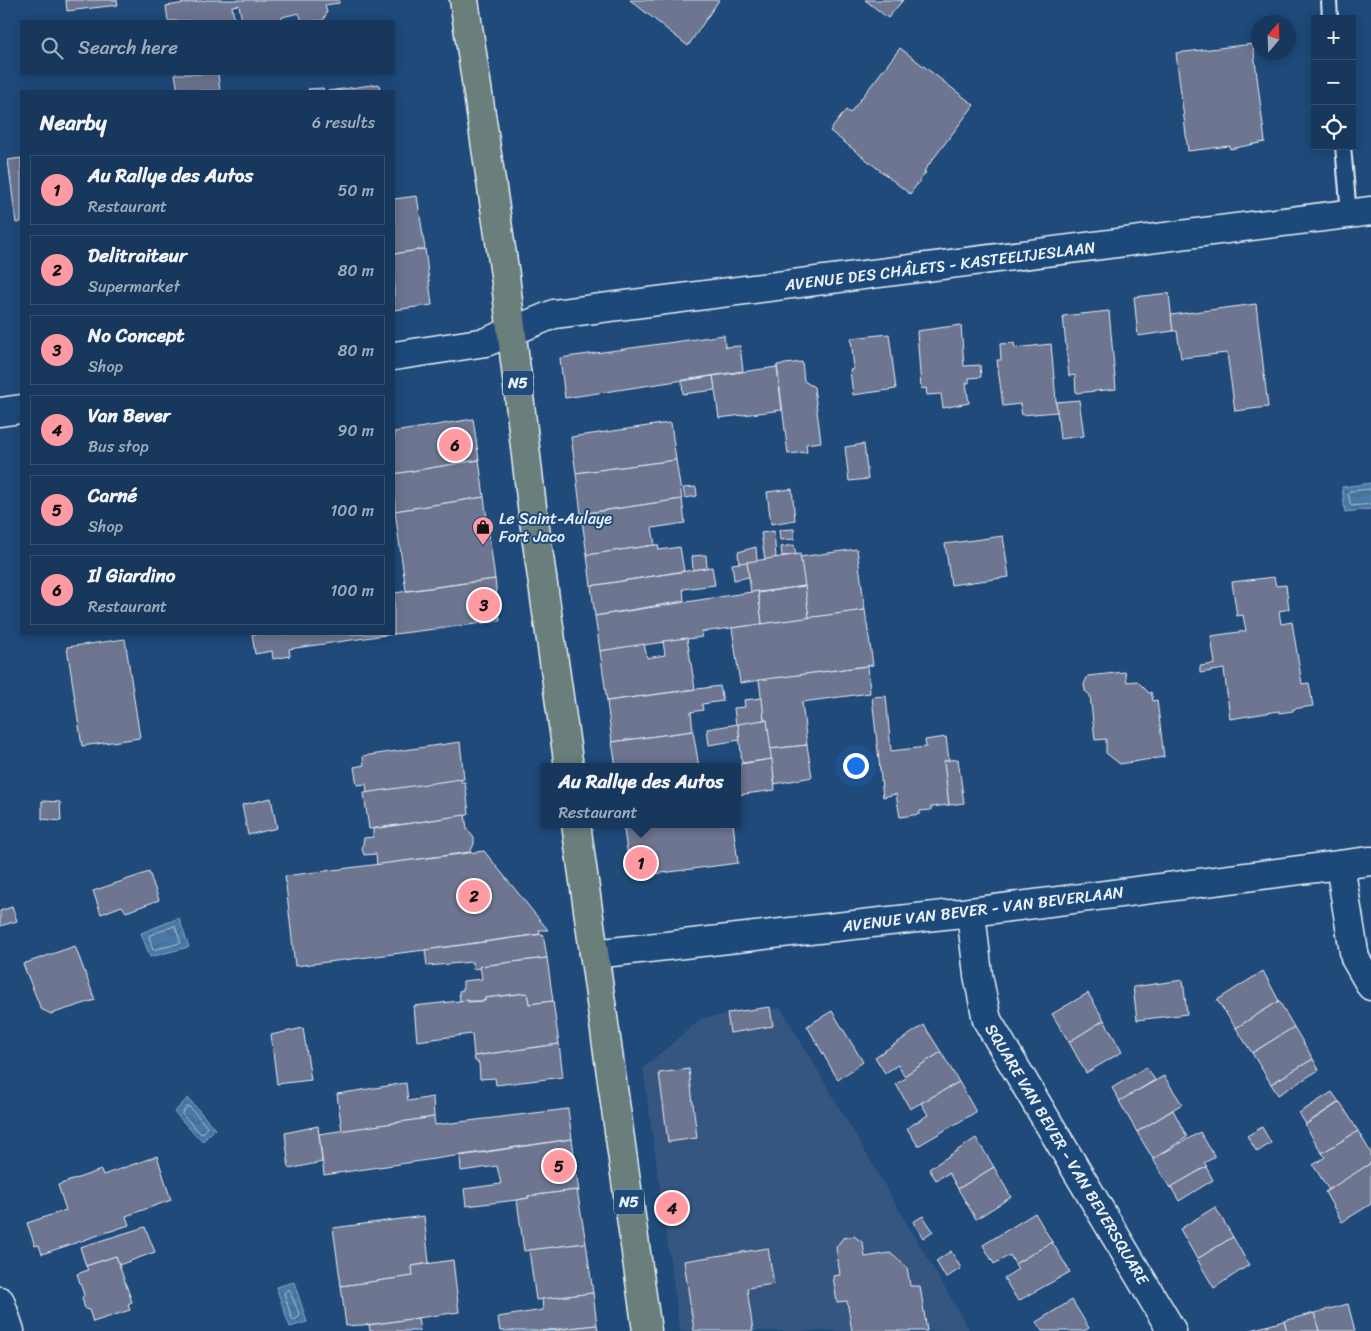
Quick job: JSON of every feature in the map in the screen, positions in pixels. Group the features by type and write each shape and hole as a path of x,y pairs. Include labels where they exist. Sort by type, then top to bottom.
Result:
{"main road":[{"name":"N5","path":"464,0 512,332 532,507 568,763"},
{"name":"N5","path":"577,828 648,1331"}],"street":[{"name":"AVENUE DES CHÂLETS - KASTEELTJESLAAN","path":"395,356 472,345 512,332 554,314 1360,213"},
{"path":"0,412 20,409"},
{"name":"AVENUE VAN BEVER - VAN BEVERLAAN","path":"594,954 971,912 1371,861"},
{"path":"1340,865 1355,958 1371,986"},
{"name":"SQUARE VAN BEVER - VAN BEVERSQUARE","path":"971,912 978,976 987,1020 1172,1331"},
{"path":"0,1301 10,1331"}],"lane":[{"path":"1329,0 1330,15"},
{"path":"1343,150 1360,213"}],"shaded area":[{"path":"781,1008 970,1331 680,1331 643,1068 702,1018"}],"water":[{"path":"1371,483 1371,509 1345,512 1342,487"},
{"path":"179,918 189,947 150,957 141,933"},
{"path":"188,1098 215,1129 202,1142 174,1112"},
{"path":"294,1282 307,1322 290,1327 276,1287"}],"building":[{"path":"66,0 117,0 118,5 67,11"},
{"path":"206,0 339,0 339,3 325,5 327,12 323,20 302,20 299,13 282,17 282,20 242,20 239,5 232,6 234,18 219,20 168,20 166,6"},
{"path":"630,0 719,0 688,46"},
{"path":"865,0 903,0 888,18"},
{"path":"1251,44 1251,60 1255,60 1265,142 1230,149 1230,146 1188,151 1176,53"},
{"path":"900,48 974,105 924,171 926,172 910,194 830,131 846,110 850,113"},
{"path":"175,75 218,75 220,90 178,90"},
{"path":"379,84 380,90 335,90"},
{"path":"323,88 324,90 308,90"},
{"path":"20,158 20,222 16,223 8,160"},
{"path":"417,196 425,249 395,254 395,199"},
{"path":"425,249 432,305 395,310 395,254"},
{"path":"1169,293 1173,331 1138,336 1134,297"},
{"path":"1256,304 1268,407 1235,411 1227,353 1181,358 1177,331 1173,331 1171,315"},
{"path":"1109,311 1116,389 1076,393 1075,375 1069,376 1063,316"},
{"path":"961,325 964,366 980,365 981,377 969,378 969,383 966,383 969,403 943,408 941,394 927,395 926,388 921,389 917,331"},
{"path":"889,334 896,389 853,395 850,370 854,369 851,338"},
{"path":"724,335 725,347 740,346 743,371 565,398 560,358"},
{"path":"1014,343 1015,348 1051,344 1057,412 1022,415 1020,404 1003,406 997,360 1001,360 1000,344"},
{"path":"802,362 804,381 814,387 821,442 806,444 807,452 788,454 777,365"},
{"path":"777,367 782,410 719,418 713,376"},
{"path":"713,376 715,390 683,394 682,381"},
{"path":"1079,400 1084,436 1060,439 1056,402"},
{"path":"473,419 479,460 395,474 395,432"},
{"path":"671,423 676,460 576,473 571,437"},
{"path":"864,444 868,479 849,481 845,447"},
{"path":"479,460 484,497 395,511 395,474"},
{"path":"676,460 682,499 581,514 576,473"},
{"path":"696,487 697,496 685,498 683,488"},
{"path":"792,489 795,520 771,524 767,492"},
{"path":"484,497 495,579 406,591 395,511"},
{"path":"682,499 685,523 652,528 655,545 587,555 581,514"},
{"path":"794,529 794,539 780,540 779,530"},
{"path":"774,531 776,558 765,560 761,533"},
{"path":"1003,536 1009,577 951,585 945,544"},
{"path":"658,545 659,550 680,547 684,571 591,586 587,555"},
{"path":"794,545 796,555 782,556 781,547"},
{"path":"756,547 757,561 739,564 738,552"},
{"path":"857,549 865,610 809,618 800,557"},
{"path":"800,554 805,586 751,593 747,562"},
{"path":"706,555 707,568 693,570 692,556"},
{"path":"747,562 749,577 734,580 732,564"},
{"path":"712,567 715,585 683,589 684,601 595,616 591,586"},
{"path":"1274,577 1276,586 1286,585 1289,609 1279,611 1281,624 1292,622 1302,684 1309,683 1313,706 1293,709 1293,711 1279,713 1279,711 1230,719 1224,669 1200,673 1200,666 1215,664 1211,636 1246,631 1243,615 1237,616 1232,582"},
{"path":"495,579 500,621 395,634 395,593"},
{"path":"805,586 809,618 762,624 758,593"},
{"path":"758,591 762,624 701,632 702,637 600,651 595,616"},
{"path":"865,610 873,665 740,683 732,628"},
{"path":"252,635 386,635 289,649 290,656 273,659 272,651 255,654"},
{"path":"687,638 695,689 607,701 600,651 644,644 647,658 665,655 663,641"},
{"path":"125,639 140,738 82,746 67,647"},
{"path":"868,666 870,693 802,702 807,745 770,749 767,720 764,720 759,680"},
{"path":"1125,672 1127,682 1137,681 1149,693 1151,692 1153,701 1157,700 1164,757 1120,764 1106,753 1106,739 1095,740 1090,695 1085,691 1084,684 1088,676"},
{"path":"720,686 723,701 702,704 703,710 691,712 693,731 612,742 607,701"},
{"path":"886,696 891,751 926,747 925,740 946,737 949,760 944,761 949,805 931,807 931,810 920,811 920,814 900,817 896,794 883,797 872,697"},
{"path":"762,698 764,720 736,725 734,708 745,707 744,700"},
{"path":"767,720 772,759 742,763 738,724"},
{"path":"738,724 740,740 709,745 707,729"},
{"path":"693,731 698,763 615,763 612,742"},
{"path":"460,742 464,779 367,793 366,784 357,785 354,767 364,765 363,756"},
{"path":"807,745 812,777 775,784 770,749"},
{"path":"772,759 775,790 741,794 741,764"},
{"path":"958,759 964,803 949,805 944,761"},
{"path":"461,779 461,782 465,782 468,815 369,829 364,793"},
{"path":"271,798 277,828 248,835 242,805"},
{"path":"42,801 60,802 61,821 42,819"},
{"path":"465,815 467,829 474,838 474,844 470,852 377,865 376,854 364,855 362,849 364,838 373,837 373,829"},
{"path":"624,828 734,828 738,863 639,876 630,870"},
{"path":"484,851 548,930 539,930 540,934 295,966 285,876"},
{"path":"149,872 159,900 126,912 122,906 101,914 93,891"},
{"path":"12,907 17,921 0,926 0,911"},
{"path":"543,934 547,958 480,966 480,968 473,969 472,962 427,966 425,950"},
{"path":"75,946 95,1000 51,1014 41,1009 23,964"},
{"path":"547,958 553,1001 529,1004 527,993 485,998 485,1001 460,1001 459,991 463,990 463,981 482,979 480,966"},
{"path":"1263,971 1279,1001 1236,1028 1217,1000"},
{"path":"1183,980 1187,1014 1137,1020 1133,987"},
{"path":"527,993 529,1004 553,1001 559,1044 474,1056 472,1034 417,1041 414,1006 468,1000 468,1002 485,1001 485,998"},
{"path":"1088,993 1104,1020 1069,1042 1052,1014"},
{"path":"1279,1001 1294,1027 1252,1053 1236,1028"},
{"path":"770,1007 773,1026 730,1033 727,1013"},
{"path":"832,1011 863,1062 838,1080 807,1026"},
{"path":"1104,1020 1122,1052 1086,1073 1069,1042"},
{"path":"924,1025 941,1052 904,1076 898,1065 885,1073 875,1057"},
{"path":"1294,1027 1313,1059 1271,1084 1252,1053"},
{"path":"303,1028 311,1080 277,1084 271,1035"},
{"path":"559,1044 563,1077 496,1085 495,1078 480,1079 479,1063 475,1061 474,1056"},
{"path":"941,1052 959,1082 910,1109 896,1084 906,1078 904,1076"},
{"path":"1313,1059 1319,1070 1278,1095 1271,1084"},
{"path":"1146,1067 1155,1080 1120,1101 1112,1088"},
{"path":"689,1069 697,1138 668,1142 659,1073"},
{"path":"1164,1076 1182,1104 1137,1132 1119,1101"},
{"path":"959,1082 976,1112 918,1146 907,1128 928,1115 921,1103"},
{"path":"406,1083 408,1101 433,1097 434,1117 342,1131 337,1094"},
{"path":"1332,1092 1339,1102 1306,1124 1299,1113"},
{"path":"1340,1102 1358,1131 1322,1153 1305,1125"},
{"path":"568,1109 572,1139 324,1175 319,1134 434,1117 435,1125"},
{"path":"1173,1110 1187,1137 1153,1159 1137,1132"},
{"path":"318,1126 322,1162 289,1169 285,1133"},
{"path":"1262,1127 1271,1143 1257,1152 1247,1136"},
{"path":"1358,1131 1371,1153 1371,1163 1329,1190 1313,1165 1325,1157 1322,1153"},
{"path":"1200,1132 1215,1157 1204,1163 1207,1166 1170,1188 1153,1159"},
{"path":"976,1138 994,1167 958,1189 949,1173 936,1180 929,1169"},
{"path":"572,1139 579,1192 577,1190 528,1196 529,1198 466,1206 464,1189 501,1184 497,1166 461,1171 460,1156"},
{"path":"157,1156 171,1200 126,1216 129,1225 42,1254 39,1245 35,1246 27,1223 66,1210 58,1185 101,1170 103,1175"},
{"path":"1371,1163 1371,1204 1342,1222 1325,1192"},
{"path":"994,1167 1011,1197 976,1219 958,1189"},
{"path":"1206,1167 1213,1180 1179,1201 1171,1187"},
{"path":"577,1190 586,1243 524,1251 517,1200 529,1198 528,1196"},
{"path":"1215,1207 1233,1237 1197,1259 1180,1229"},
{"path":"1035,1213 1052,1242 1015,1264 1010,1255 994,1264 983,1245"},
{"path":"424,1216 429,1263 412,1266 413,1276 341,1286 333,1228"},
{"path":"923,1216 933,1231 923,1238 913,1222"},
{"path":"145,1227 155,1252 119,1265 116,1256 86,1266 80,1247"},
{"path":"854,1236 863,1243 865,1257 890,1253 907,1267 910,1286 920,1286 927,1331 852,1331 847,1301 837,1302 833,1276 840,1275 836,1247 843,1238"},
{"path":"1233,1237 1249,1265 1214,1288 1197,1259"},
{"path":"1052,1242 1070,1272 1018,1301 1004,1278 1018,1269 1015,1264"},
{"path":"586,1243 593,1293 536,1300 529,1250"},
{"path":"768,1248 774,1284 747,1288 753,1331 694,1331 684,1261"},
{"path":"951,1251 961,1268 946,1278 936,1261"},
{"path":"116,1256 132,1302 128,1304 130,1310 93,1322 89,1310 85,1309 82,1298 84,1295 77,1274 88,1270 86,1266"},
{"path":"453,1260 459,1312 376,1324 346,1326 341,1286 413,1276 412,1266"},
{"path":"593,1293 597,1325 542,1331 500,1331 498,1317 543,1310 542,1299"},
{"path":"1072,1300 1089,1328 1084,1331 1042,1331 1036,1322"},
{"path":"1348,1304 1355,1331 1319,1331 1314,1313"},
{"path":"1314,1313 1319,1331 1287,1331 1284,1321"},
{"path":"418,1318 420,1331 370,1331 369,1325"},
{"path":"1284,1321 1287,1331 1251,1330"},
{"path":"597,1325 598,1331 542,1331"}],"place":[{"name":"Il Giardino","path":"455,445"},
{"name":"Le Saint-Aulaye Fort Jaco","path":"483,546"},
{"name":"No Concept","path":"484,605"},
{"name":"Au Rallye des Autos","path":"641,863"},
{"name":"Delitraiteur","path":"474,896"},
{"name":"Carné","path":"559,1166"},
{"name":"Van Bever","path":"672,1208"}]}
